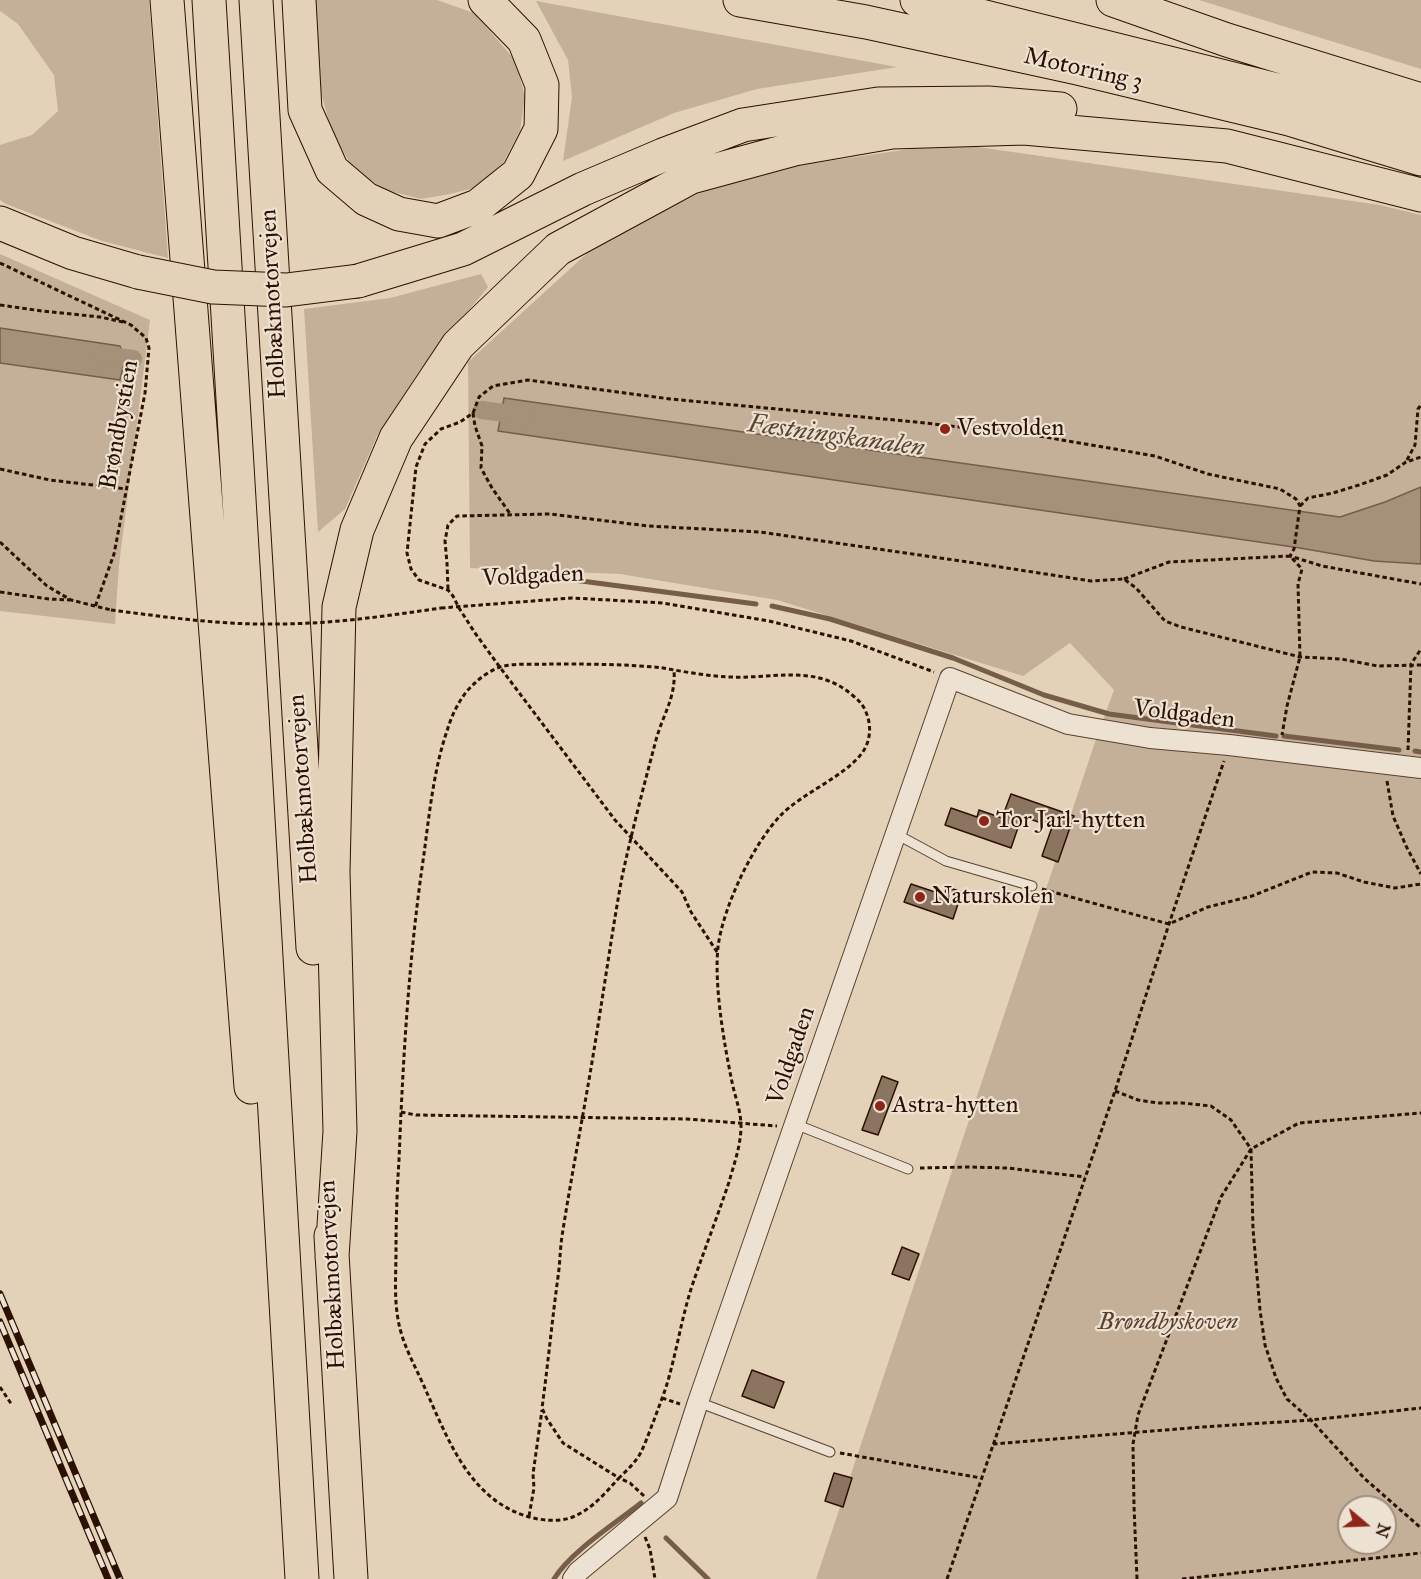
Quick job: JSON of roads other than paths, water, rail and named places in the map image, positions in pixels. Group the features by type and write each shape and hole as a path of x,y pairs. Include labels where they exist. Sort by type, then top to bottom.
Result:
{"highway":[{"path":"167,0 264,1258 291,1393"},
{"name":"Holbækmotorvejen","path":"209,0 302,1579"},
{"name":"Holbækmotorvejen","path":"256,0 351,1579"},
{"path":"299,0 305,110 332,170 366,199 399,214 438,221 478,206 518,174 541,129 542,85 524,40 485,0"},
{"name":"Motorring 3","path":"740,0 866,22 1077,68 1289,119 1421,159"},
{"name":"Motorring 3","path":"917,0 1421,126"},
{"path":"1113,0 1227,40 1421,100"},
{"path":"0,223 73,253 138,272 213,287 286,290 358,281 463,249 583,189 663,155 743,126 878,104 988,103 1141,117 1220,129 1421,178"},
{"path":"332,1257 340,1131 333,872 339,607 357,530 396,438 458,345 558,249 691,177 794,149 892,132 1024,128 1227,146 1421,195"}],"street":[{"name":"Voldgaden","path":"573,1579 578,1572 667,1498 698,1402 950,678 1068,724 1150,738 1414,767"}],"lane":[{"path":"896,834 946,861 1032,886"},
{"name":"Voldgaden","path":"794,1126 908,1169"},
{"path":"698,1402 830,1452"}],"waterway":[{"name":"Fæstningskanalen","path":"103,355 133,359"},
{"name":"Fæstningskanalen","path":"482,410 525,416"},
{"path":"515,572 756,604"},
{"path":"772,606 830,619 953,658 1044,695 1109,714 1276,736"},
{"path":"1284,736 1399,750"},
{"path":"1415,751 1421,752"},
{"path":"554,1579 582,1548 641,1503"},
{"path":"666,1538 708,1579"}],"railway":[{"path":"0,1294 120,1579"},
{"path":"0,1322 108,1579"}],"place":[{"name":"Vestvolden","path":"945,429"},
{"name":"Tor Jarl-hytten","path":"984,821"},
{"name":"Naturskolen","path":"920,897"},
{"name":"Astra-hytten","path":"880,1106"}],"park label":[{"name":"Brøndbyskoven","path":"1168,1323"}]}
